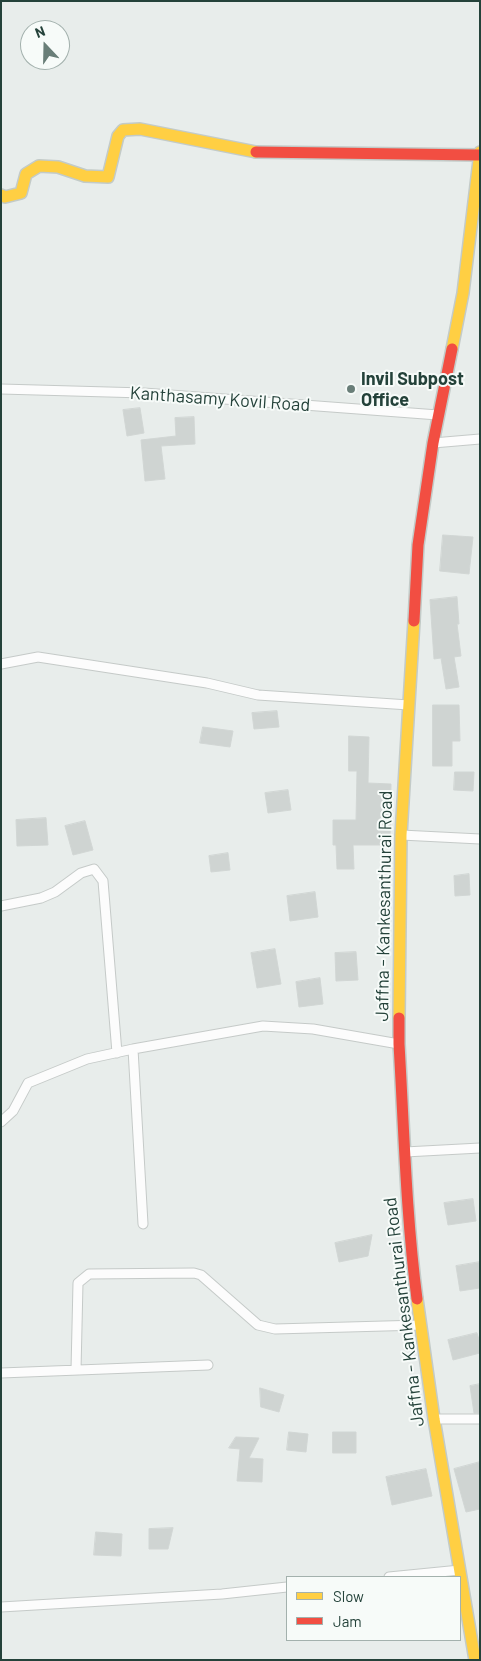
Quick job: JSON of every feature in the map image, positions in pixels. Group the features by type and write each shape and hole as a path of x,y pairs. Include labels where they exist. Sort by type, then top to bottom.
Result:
{"main road":[{"path":"1,195 5,197 21,194 26,174 39,166 58,167 85,176 108,177 118,136 123,130 140,129 253,152 480,154"},
{"name":"Jaffna - Kankesanthurai Road","path":"461,1576 434,1419 413,1267 399,1044 401,835 418,545 438,415 463,293 480,154"},
{"name":"Jaffna - Kankesanthurai Road","path":"461,1577 475,1660"}],"street":[{"name":"Kanthasamy Kovil Road","path":"1,389 144,392 438,415"},
{"path":"433,443 480,439"},
{"path":"1,664 38,657 207,683 258,695 409,705"},
{"path":"401,835 480,839"},
{"path":"1,906 41,898 55,892 81,873 94,869 103,880 117,1053"},
{"path":"1,1122 13,1111 28,1083 88,1059 133,1049 263,1026 313,1029 399,1044"},
{"path":"133,1049 142,1224"},
{"path":"405,1152 480,1148"},
{"path":"76,1370 78,1283 89,1274 194,1273 201,1275 258,1325 275,1328 421,1325"},
{"path":"1,1373 208,1365"},
{"path":"434,1419 480,1418"},
{"path":"399,1576 460,1570"},
{"path":"1,1607 222,1594 286,1587"}],"building":[{"path":"140,408 144,433 127,436 123,410"},
{"path":"194,417 195,444 161,446 165,479 145,481 141,440 176,436 175,418"},
{"path":"443,535 473,537 469,574 440,571"},
{"path":"457,597 459,624 457,624 461,656 454,657 459,687 446,689 441,658 434,659 430,600"},
{"path":"433,705 459,705 460,741 452,741 452,766 433,766"},
{"path":"277,711 279,727 254,729 252,713"},
{"path":"203,727 233,731 230,747 200,743"},
{"path":"349,736 369,737 368,783 391,784 390,845 353,845 354,869 337,869 336,845 333,845 333,820 356,820 357,771 349,771"},
{"path":"455,772 474,772 473,791 454,790"},
{"path":"288,790 291,810 268,813 265,793"},
{"path":"46,818 48,845 17,846 16,820"},
{"path":"85,821 93,850 73,855 65,826"},
{"path":"228,853 230,870 211,872 209,856"},
{"path":"469,874 470,895 455,896 454,876"},
{"path":"315,892 318,917 290,921 287,896"},
{"path":"275,949 281,984 257,988 251,953"},
{"path":"356,952 358,980 336,981 335,953"},
{"path":"320,978 323,1004 299,1007 296,982"},
{"path":"473,1199 476,1221 448,1225 444,1203"},
{"path":"372,1235 368,1256 339,1262 335,1243"},
{"path":"480,1262 480,1288 460,1291 456,1266"},
{"path":"477,1333 480,1353 453,1360 448,1340"},
{"path":"480,1384 480,1413 474,1413 470,1386"},
{"path":"260,1388 284,1395 279,1412 261,1407"},
{"path":"289,1432 308,1434 306,1452 287,1450"},
{"path":"333,1432 356,1432 356,1453 333,1453"},
{"path":"236,1437 259,1438 249,1458 263,1459 262,1482 237,1481 240,1449 229,1448"},
{"path":"480,1462 480,1509 466,1512 454,1469"},
{"path":"426,1469 432,1496 392,1505 386,1477"},
{"path":"173,1528 168,1549 149,1549 149,1529"},
{"path":"96,1532 122,1534 121,1556 94,1555"}],"traffic: slow":[{"path":"1,195 5,197 21,193 26,174 39,166 58,167 85,176 108,177 118,136 123,130 140,129 256,152"},
{"path":"452,349 463,293 480,152"},
{"path":"399,1018 401,835 414,621"},
{"path":"417,1299 434,1419 461,1576"},
{"path":"461,1578 475,1660"}],"traffic: jam":[{"path":"256,152 479,155"},
{"path":"414,621 418,545 433,443 452,349"},
{"path":"399,1018 408,1204 417,1299"}],"place":[{"name":"Invil Subpost Office","path":"351,389"}]}
